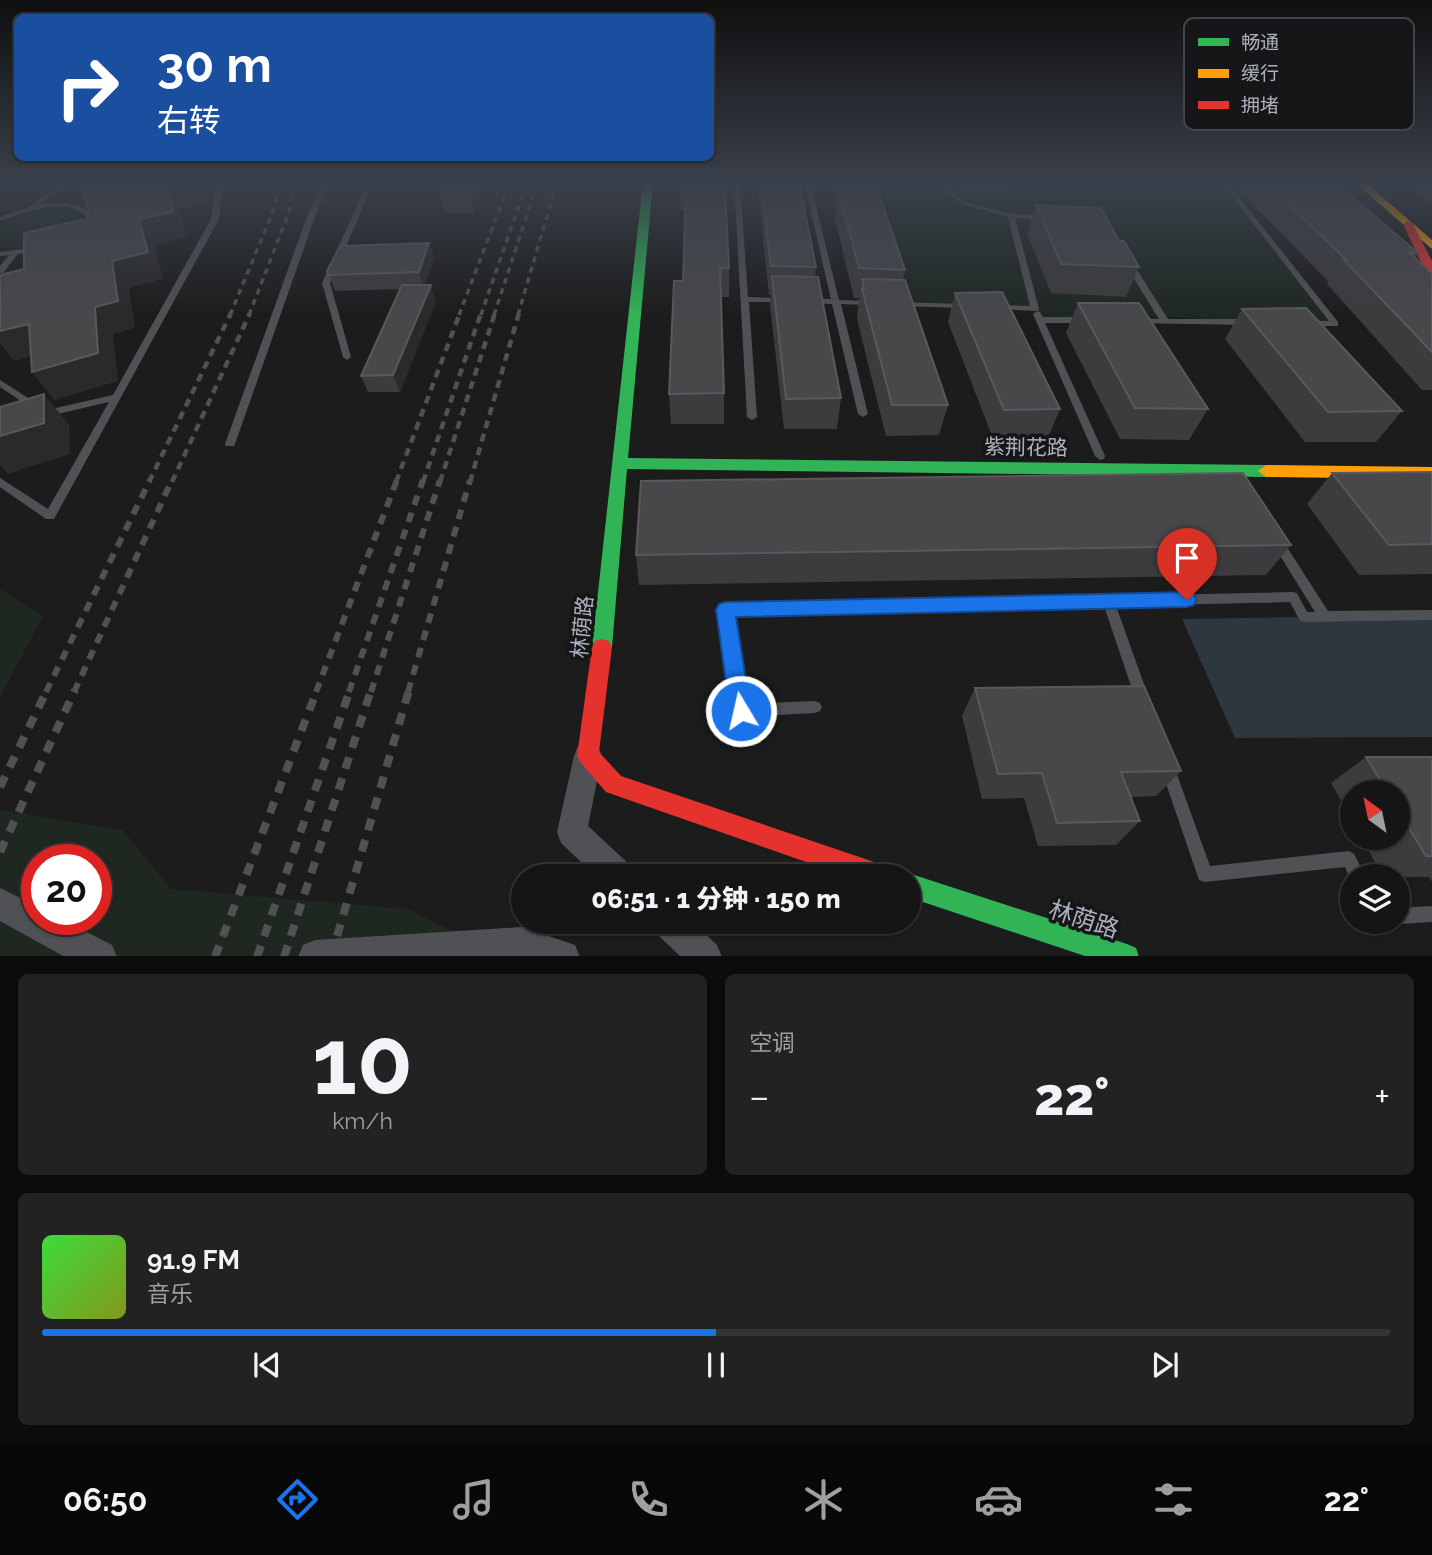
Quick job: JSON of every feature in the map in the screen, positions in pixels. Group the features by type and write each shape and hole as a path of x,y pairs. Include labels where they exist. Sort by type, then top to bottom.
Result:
{"street":[{"name":"林荫路","path":"588,756 644,227"},
{"path":"1417,227 1432,273"},
{"path":"1420,227 1432,246"},
{"name":"紫荆花路","path":"620,463 1238,477 1432,473"},
{"path":"588,756 572,832 606,864"},
{"path":"588,756 614,784 845,864"},
{"name":"林荫路","path":"921,889 1123,956"},
{"path":"0,904 98,956"},
{"path":"681,934 704,956"},
{"path":"331,956 522,944 560,956"}],"lane":[{"path":"76,233 83,227"},
{"path":"0,482 50,516 211,227"},
{"path":"230,444 308,227"},
{"path":"347,358 326,283 351,227"},
{"path":"740,227 752,417"},
{"path":"818,227 863,414"},
{"path":"1014,227 1035,309 1101,456"},
{"path":"1259,227 1335,324 1296,323"},
{"path":"0,254 14,254 44,247"},
{"path":"1122,252 1165,321"},
{"path":"0,271 14,254"},
{"path":"744,299 970,306"},
{"path":"983,307 1035,309"},
{"path":"1040,320 1096,320"},
{"path":"1123,321 1257,323"},
{"path":"0,383 46,414 116,397"},
{"path":"1270,530 1324,616"},
{"path":"815,707 741,711 725,610 1293,597 1304,617 1432,615"},
{"path":"1108,601 1150,718"},
{"path":"1163,757 1205,874 1349,859 1352,864"},
{"path":"1410,915 1432,914"}],"shaded area":[{"path":"0,227 71,227 43,241 20,247 0,248"},
{"path":"893,227 1259,227 1335,324 1163,317 1040,320 1035,309 910,304 901,277"},
{"path":"0,589 43,616 0,697"},
{"path":"1432,615 1432,737 1235,738 1182,619"},
{"path":"0,810 123,830 171,889 407,909 506,956 0,956"}],"building":[{"path":"52,227 141,227 148,252 112,261 118,301 95,307 98,353 32,372 29,324 0,331 0,275 24,269 24,233"},
{"path":"685,227 727,227 729,268 720,268 724,393 669,394 674,281 683,281"},
{"path":"766,227 808,227 816,267 771,266"},
{"path":"848,227 890,227 905,270 859,268"},
{"path":"1045,227 1111,227 1119,241 1124,241 1139,267 1061,264"},
{"path":"1312,227 1387,227 1418,253 1409,252 1432,274 1432,352 1343,259 1347,260"},
{"path":"429,243 419,272 329,275 327,271 340,246"},
{"path":"772,276 818,277 841,398 786,399"},
{"path":"862,279 905,280 948,405 892,405 862,289"},
{"path":"402,285 431,285 393,375 361,376"},
{"path":"1002,292 1060,409 1004,410 955,293"},
{"path":"1078,303 1139,303 1208,409 1135,408"},
{"path":"1306,308 1402,411 1328,412 1242,309"},
{"path":"44,394 44,423 0,436 0,407"},
{"path":"1432,472 1432,544 1389,545 1332,473"},
{"path":"1243,473 1291,545 636,555 641,481"},
{"path":"1144,686 1181,771 1121,772 1140,821 1057,823 1042,773 998,774 975,688"},
{"path":"1366,757 1432,757 1432,856 1426,856 1410,830 1410,780 1380,780"}],"railway":[{"path":"230,315 267,227"},
{"path":"249,315 283,227"},
{"path":"459,315 493,227"},
{"path":"481,315 512,227"},
{"path":"494,315 523,227"},
{"path":"518,315 544,227"},
{"path":"149,482 231,313"},
{"path":"172,482 250,313"},
{"path":"396,482 460,313"},
{"path":"423,482 481,313"},
{"path":"440,482 495,313"},
{"path":"470,482 519,313"},
{"path":"46,692 150,480"},
{"path":"74,692 172,480"},
{"path":"316,692 397,480"},
{"path":"349,692 423,480"},
{"path":"371,692 440,480"},
{"path":"408,692 470,480"},
{"path":"0,787 47,690"},
{"path":"0,852 75,690"},
{"path":"215,956 317,690"},
{"path":"257,956 350,690"},
{"path":"284,956 371,690"},
{"path":"331,956 409,690"}],"traffic: fast":[{"path":"602,647 644,227"},
{"path":"620,463 1266,471"},
{"path":"921,889 1124,956"}],"traffic: slow":[{"path":"1410,227 1432,246"},
{"path":"1266,471 1432,473"}],"traffic: jam":[{"path":"1409,227 1432,273"},
{"path":"602,647 588,756 614,784 845,864"}],"route":[{"path":"741,711 725,610 1187,600"}]}
